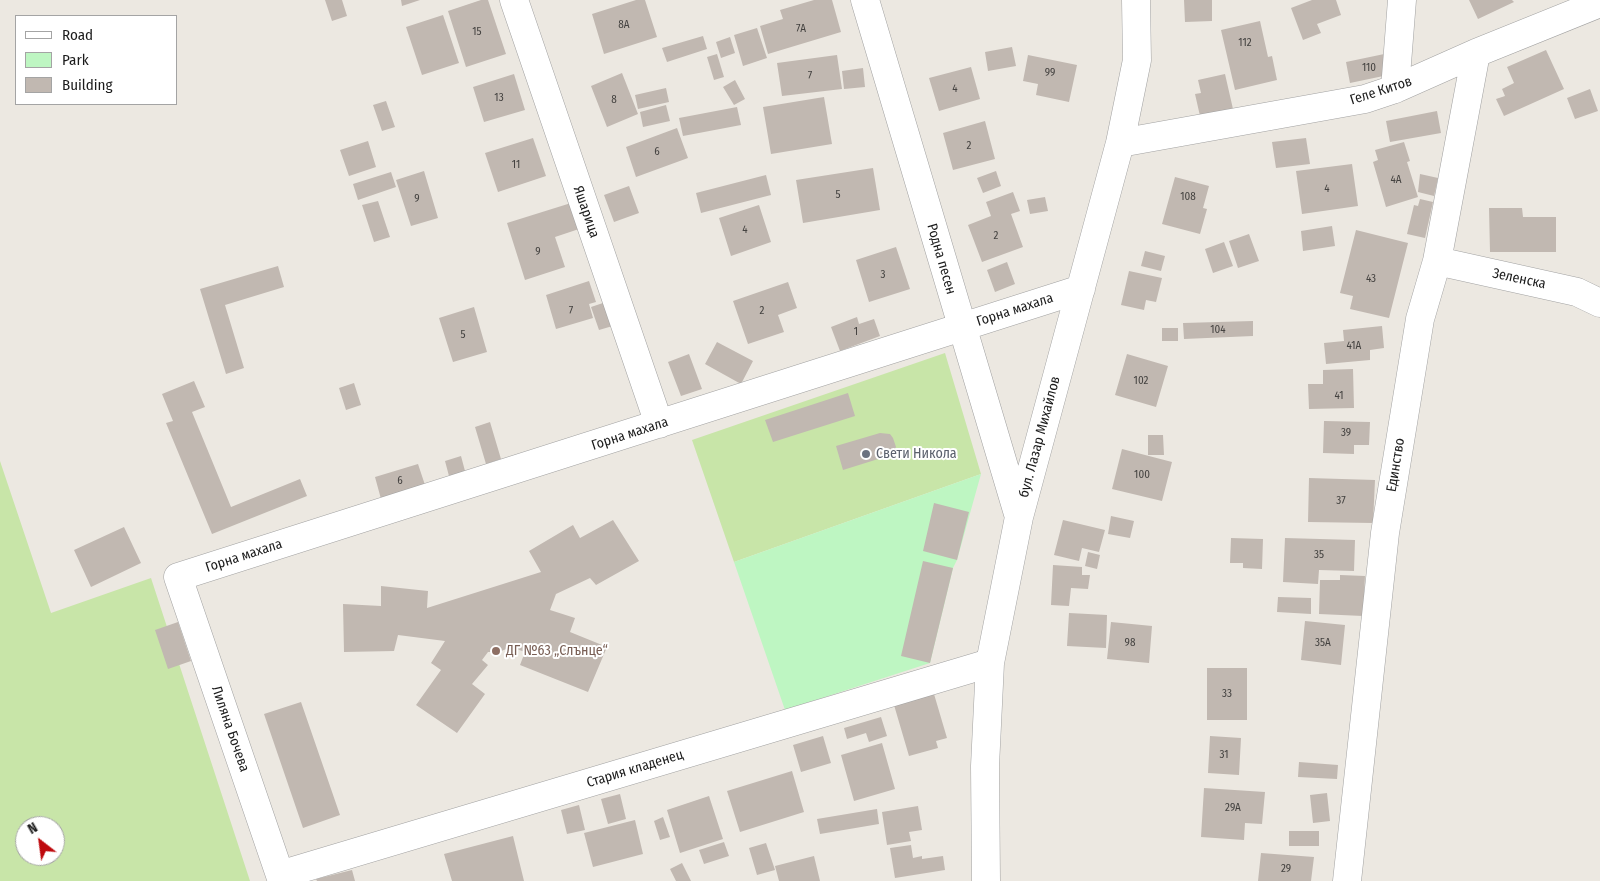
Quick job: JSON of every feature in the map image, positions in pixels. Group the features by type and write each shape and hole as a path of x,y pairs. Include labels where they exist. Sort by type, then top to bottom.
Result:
{"street":[{"name":"Яшарица","path":"514,0 659,424"},
{"name":"Родна песен","path":"865,0 1019,517"},
{"name":"бул. Лазар Михайлов","path":"986,881 985,766 990,663 1019,517 1120,143 1137,60 1136,0"},
{"path":"1395,89 1402,0"},
{"name":"Геле Китов","path":"1120,143 1366,99 1395,89 1476,53 1600,3"},
{"name":"Единство","path":"1347,881 1385,533 1420,319 1437,261 1476,53"},
{"name":"Зеленска","path":"1437,261 1577,292 1600,303"},
{"name":"Горна махала","path":"178,577 1081,289"},
{"name":"Лиляна Бочева","path":"178,577 281,878"},
{"name":"Стария кладенец","path":"281,878 990,663"}],"green space":[{"path":"945,353 981,474 734,562 692,440"},
{"path":"0,461 51,613 151,578 250,881 0,881"},
{"path":"981,474 957,560 953,568 930,663 785,710 734,562"}],"building":[{"path":"325,0 342,0 347,16 332,21"},
{"path":"401,0 420,0 402,6"},
{"path":"481,0 488,0 506,54 466,67 448,11"},
{"path":"636,0 645,0 657,37 604,54 592,14"},
{"path":"814,0 832,0 841,32 768,54 760,26 783,19 780,10"},
{"path":"1184,0 1212,0 1212,21 1185,22"},
{"path":"1312,0 1336,0 1341,15 1317,24 1321,33 1303,40 1291,8"},
{"path":"1469,0 1512,0 1514,2 1478,19"},
{"path":"443,15 459,63 422,75 406,27"},
{"path":"1260,21 1268,57 1272,56 1277,80 1235,90 1221,30"},
{"path":"757,28 767,58 743,66 734,35"},
{"path":"703,36 707,49 667,62 662,48"},
{"path":"730,37 735,53 721,58 716,42"},
{"path":"1012,47 1016,66 988,71 985,52"},
{"path":"1546,50 1564,89 1504,116 1496,99 1505,96 1502,89 1514,83 1507,67"},
{"path":"1389,53 1393,74 1350,83 1346,62"},
{"path":"717,54 724,77 714,80 707,57"},
{"path":"837,55 842,89 782,96 777,63"},
{"path":"1028,55 1077,65 1069,102 1036,95 1038,84 1023,81"},
{"path":"971,67 980,99 939,111 929,78"},
{"path":"863,68 865,87 844,89 842,71"},
{"path":"622,73 638,114 607,127 591,86"},
{"path":"514,74 525,110 484,122 473,87"},
{"path":"1225,74 1233,109 1200,116 1195,94 1201,93 1198,80"},
{"path":"735,80 745,99 734,105 723,87"},
{"path":"666,88 669,102 638,109 635,95"},
{"path":"1590,89 1598,111 1575,119 1567,98"},
{"path":"824,97 832,144 771,154 763,107"},
{"path":"386,101 395,127 382,131 373,105"},
{"path":"666,105 670,121 643,127 640,112"},
{"path":"737,107 741,125 683,136 679,118"},
{"path":"1437,111 1441,133 1390,142 1386,121"},
{"path":"985,121 995,159 953,170 943,133"},
{"path":"677,128 688,158 636,177 626,147"},
{"path":"533,138 546,176 498,192 485,153"},
{"path":"1306,138 1310,164 1276,168 1272,142"},
{"path":"368,141 376,167 349,176 340,150"},
{"path":"1404,142 1410,161 1407,162 1418,197 1386,207 1373,162 1378,160 1375,150"},
{"path":"1352,164 1358,206 1302,214 1296,171"},
{"path":"873,168 880,210 803,223 796,180"},
{"path":"424,171 438,218 411,226 396,180"},
{"path":"996,171 1001,186 983,193 977,178"},
{"path":"391,172 396,187 358,200 353,184"},
{"path":"1420,174 1438,178 1434,196 1418,192"},
{"path":"766,175 771,195 701,213 696,193"},
{"path":"1175,177 1209,186 1203,208 1207,209 1200,234 1162,224"},
{"path":"629,186 639,213 614,222 604,195"},
{"path":"1013,192 1020,211 1011,214 1023,247 982,262 968,225 991,216 986,202"},
{"path":"1045,197 1048,211 1030,214 1027,200"},
{"path":"1420,199 1433,202 1425,238 1407,234 1414,205 1418,206"},
{"path":"378,201 390,237 374,242 362,205"},
{"path":"571,203 579,229 555,237 565,267 525,280 507,223"},
{"path":"759,205 771,242 731,256 719,218"},
{"path":"1489,208 1522,208 1523,217 1556,217 1556,252 1490,252"},
{"path":"1332,226 1335,246 1303,251 1301,231"},
{"path":"1356,230 1408,243 1389,318 1350,309 1353,296 1340,293"},
{"path":"1249,234 1259,261 1238,268 1229,241"},
{"path":"1224,242 1233,266 1213,273 1205,249"},
{"path":"896,247 910,289 869,302 856,260"},
{"path":"1145,251 1165,256 1161,271 1141,266"},
{"path":"1007,262 1015,284 995,292 987,270"},
{"path":"278,266 284,287 225,305 244,368 226,374 200,289"},
{"path":"1129,271 1162,278 1156,302 1146,300 1144,310 1121,305"},
{"path":"589,281 596,302 589,304 593,318 556,329 546,295"},
{"path":"788,282 797,308 778,315 784,332 748,344 733,301"},
{"path":"609,301 616,325 599,330 591,307"},
{"path":"474,307 487,352 453,362 439,318"},
{"path":"857,317 859,324 874,319 880,336 840,351 831,327"},
{"path":"1253,321 1253,336 1184,339 1183,323"},
{"path":"1382,326 1384,348 1370,350 1370,360 1326,364 1324,343 1344,341 1343,330"},
{"path":"1162,328 1178,328 1178,341 1162,341"},
{"path":"717,342 753,361 741,384 705,364"},
{"path":"689,354 702,389 681,396 668,362"},
{"path":"1127,354 1168,366 1156,407 1115,395"},
{"path":"1353,369 1354,408 1309,409 1308,384 1323,384 1323,370"},
{"path":"194,381 205,407 192,412 231,507 300,479 307,496 212,534 166,423 173,421 162,394"},
{"path":"354,383 361,405 346,410 339,388"},
{"path":"848,393 855,416 773,442 765,420"},
{"path":"1324,421 1370,422 1369,445 1354,445 1354,454 1323,453"},
{"path":"490,422 501,459 486,464 475,427"},
{"name":"Свети Никола","path":"880,433 890,434 893,438 896,447 891,455 843,470 836,446"},
{"path":"1148,435 1163,435 1164,455 1148,455"},
{"path":"1122,449 1172,462 1162,501 1112,489"},
{"path":"461,456 465,471 449,476 445,461"},
{"path":"418,464 425,485 381,499 375,477"},
{"path":"1309,478 1375,480 1373,523 1308,522"},
{"path":"934,503 969,512 957,560 923,551"},
{"path":"1111,516 1134,521 1130,538 1108,534"},
{"path":"613,520 639,561 596,585 590,578 556,594 550,610 575,618 570,632 607,647 588,692 520,665 525,652 511,647 499,652 488,652 482,660 488,665 472,684 485,694 457,733 416,705 441,670 431,663 445,641 398,635 394,651 344,652 343,604 381,606 381,586 428,591 427,608 541,572 529,551 573,525 580,538"},
{"path":"1063,520 1105,530 1099,552 1082,548 1079,561 1054,555"},
{"path":"124,527 141,563 91,587 74,550"},
{"path":"1231,538 1263,539 1262,569 1243,568 1243,563 1230,563"},
{"path":"1285,538 1355,540 1354,571 1319,570 1318,584 1283,582"},
{"path":"1088,552 1100,555 1097,569 1085,566"},
{"path":"923,561 953,568 930,663 901,656"},
{"path":"1053,565 1082,567 1082,575 1090,575 1088,589 1071,588 1069,606 1051,605"},
{"path":"1340,575 1365,576 1363,616 1319,614 1320,580 1340,580"},
{"path":"1278,597 1311,598 1311,614 1277,612"},
{"path":"1069,613 1107,615 1106,648 1067,646"},
{"path":"1305,621 1345,625 1341,665 1301,660"},
{"path":"178,622 191,661 168,669 155,630"},
{"path":"1111,622 1152,626 1149,663 1107,659"},
{"path":"1207,668 1247,668 1247,720 1207,720"},
{"path":"934,694 947,738 936,741 938,748 909,756 894,705"},
{"path":"301,702 340,815 303,828 264,714"},
{"path":"881,717 887,736 869,742 866,733 847,739 844,728"},
{"path":"823,736 831,763 801,772 793,745"},
{"path":"1210,736 1241,738 1239,775 1208,773"},
{"path":"882,743 895,789 854,801 841,755"},
{"path":"1299,762 1338,765 1337,779 1298,777"},
{"path":"792,771 804,812 740,832 727,791"},
{"path":"1204,788 1265,792 1262,824 1245,823 1244,840 1201,837"},
{"path":"1327,793 1330,821 1313,823 1310,795"},
{"path":"620,794 626,819 608,824 601,799"},
{"path":"709,796 723,839 680,853 667,810"},
{"path":"579,805 585,830 567,834 561,810"},
{"path":"918,806 922,830 909,832 911,841 887,845 882,812"},
{"path":"877,809 879,824 820,834 817,819"},
{"path":"663,817 670,837 660,840 654,821"},
{"path":"635,820 643,854 593,867 584,833"},
{"path":"1289,831 1319,831 1319,846 1289,846"},
{"path":"513,836 524,881 452,881 444,854"},
{"path":"724,842 729,856 704,864 699,850"},
{"path":"766,843 775,870 757,875 749,848"},
{"path":"911,845 913,858 922,856 922,859 943,856 945,870 895,878 890,848"},
{"path":"1261,853 1314,857 1311,881 1258,881"},
{"path":"814,856 820,881 779,881 775,866"},
{"path":"682,863 691,881 676,881 670,869"},
{"path":"352,870 355,881 317,881 316,879"}],"place":[{"name":"Свети Никола","path":"866,454"},
{"name":"ДГ №63 „Слънце“","path":"496,651"}]}
